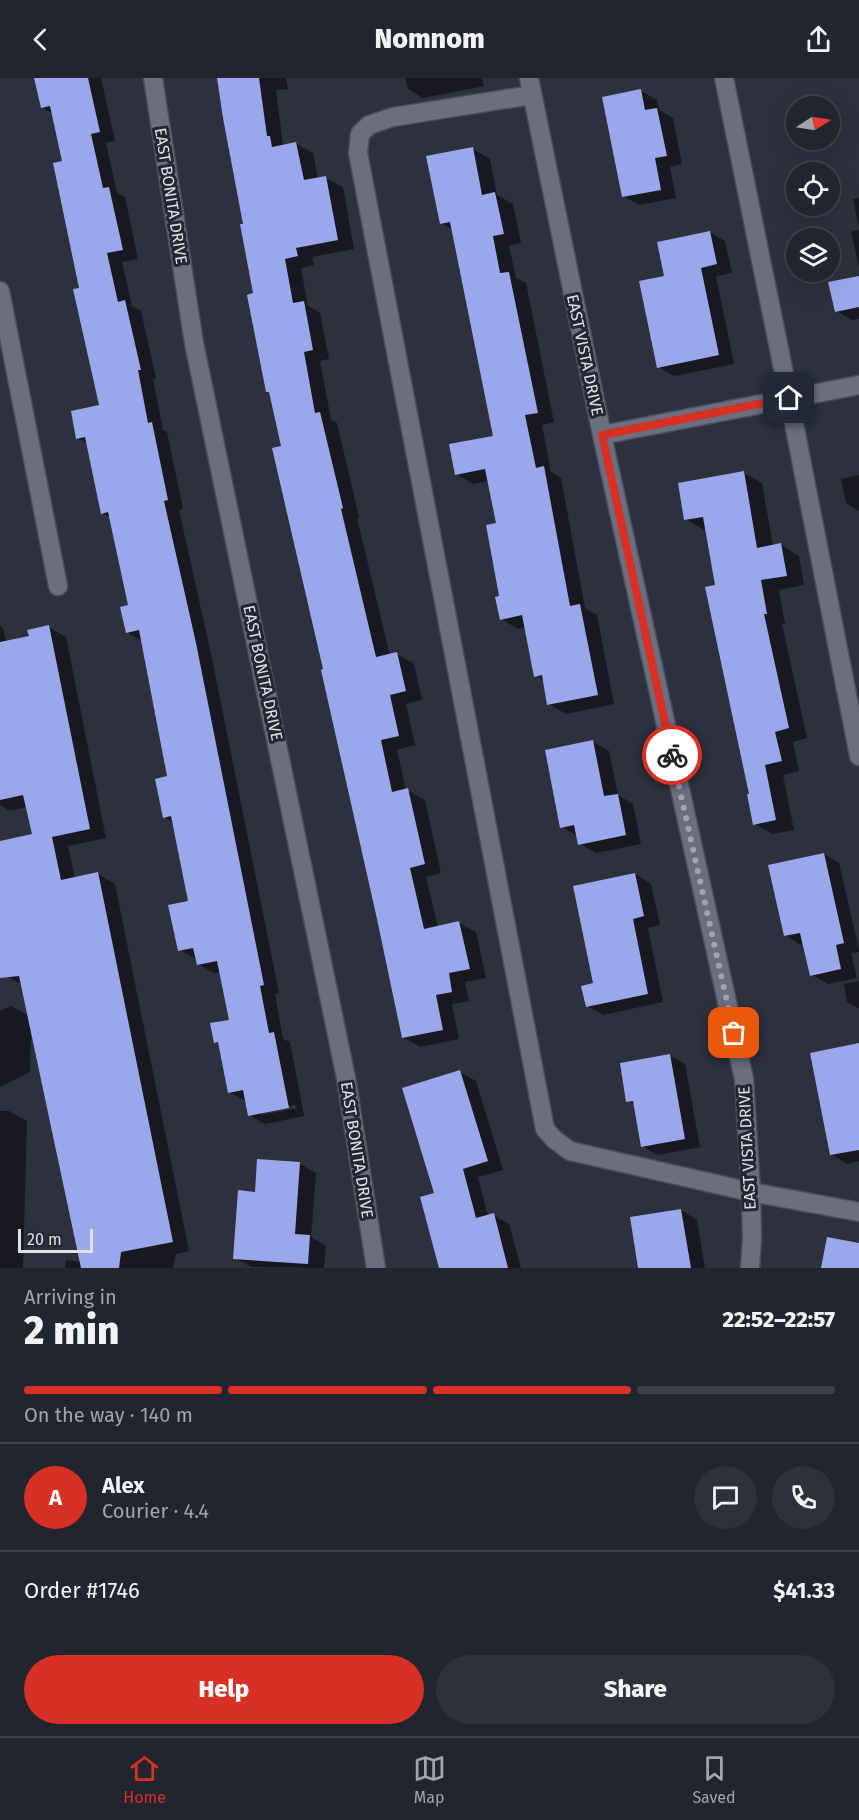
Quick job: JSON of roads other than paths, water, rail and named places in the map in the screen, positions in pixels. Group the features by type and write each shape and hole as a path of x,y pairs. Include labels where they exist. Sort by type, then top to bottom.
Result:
{"street":[{"name":"EAST BONITA DRIVE","path":"153,78 194,343 346,1078 376,1268"},
{"path":"724,78 859,756"},
{"path":"530,86 393,117 369,125 360,134 357,153 545,1129 570,1151 751,1192 859,1212"},
{"name":"EAST VISTA DRIVE","path":"530,86 602,435 744,1079 751,1192 750,1268"},
{"path":"0,291 58,586"},
{"path":"602,435 859,385"}]}
